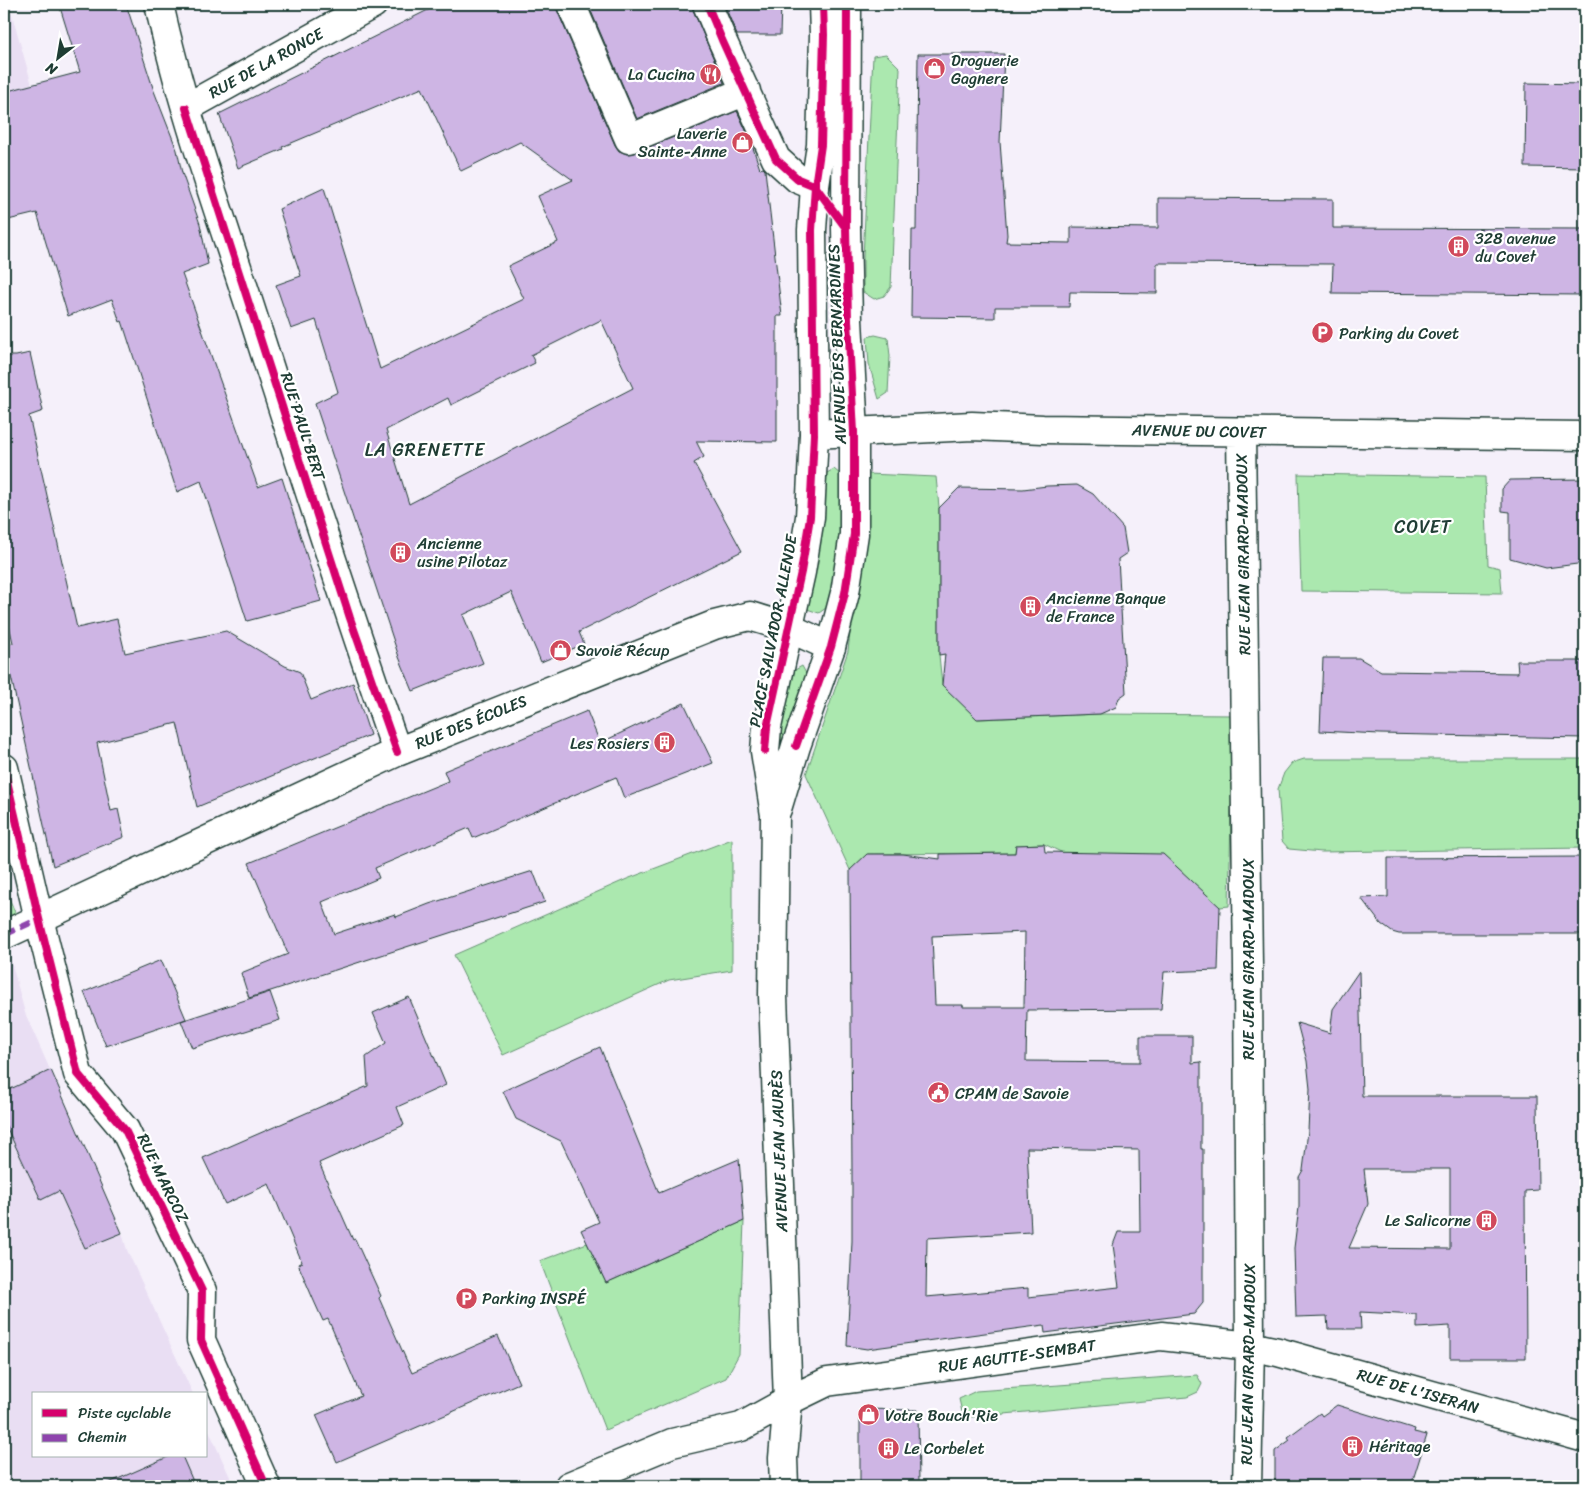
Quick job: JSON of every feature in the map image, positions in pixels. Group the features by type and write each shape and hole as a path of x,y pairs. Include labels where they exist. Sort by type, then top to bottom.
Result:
{"street":[{"name":"RUE PAUL BERT","path":"159,4 169,49 186,108 347,609 397,752"},
{"name":"RUE DE LA RONCE","path":"186,108 373,4"},
{"path":"572,4 629,138 746,91"},
{"path":"707,4 776,159 798,179 814,186"},
{"name":"AVENUE DES BERNARDINES","path":"810,517 814,434 812,230 814,186 821,145 823,4"},
{"name":"AVENUE DES BERNARDINES","path":"831,647 844,592 854,534 854,432 848,320 846,228 847,4"},
{"name":"AVENUE DU COVET","path":"814,434 972,426 1043,430 1585,436"},
{"name":"RUE JEAN GIRARD-MADOUX","path":"1241,432 1247,849 1250,1346 1247,1486"},
{"name":"PLACE SALVADOR ALLENDE","path":"775,815 765,751 767,726 801,572 810,517"},
{"name":"RUE DES ÉCOLES","path":"4,935 397,752 714,625 750,616 788,628 831,647"},
{"path":"775,815 796,746 831,647"},
{"name":"RUE MARCOZ","path":"4,768 78,1074 125,1130 202,1291 202,1340 266,1486"},
{"name":"AVENUE JEAN JAURÈS","path":"775,815 774,996 788,1401 783,1458 784,1486"},
{"name":"RUE AGUTTE-SEMBAT","path":"569,1486 672,1443 741,1427 827,1382 1161,1336 1250,1346"},
{"name":"RUE DE L'ISERAN","path":"1250,1346 1287,1354 1585,1438"}],"shaded area":[{"path":"4,4 9,4 32,85 28,215 4,221"},
{"path":"10,957 25,1013 122,1233 127,1250 192,1392 32,1392 32,1458 208,1458 208,1428 234,1486 4,1486 4,960"}],"green space":[{"path":"886,54 900,68 891,287 884,296 874,299 863,292 863,257 873,56"},
{"path":"875,335 888,338 890,356 888,393 879,399 869,364 867,337"},
{"path":"834,469 841,475 846,512 830,605 819,613 807,609 805,595 825,474"},
{"path":"868,474 936,477 939,507 939,655 942,685 978,719 1100,714 1233,715 1229,906 1220,907 1061,852 1044,844 1016,845 1015,853 868,854 850,870 806,774 848,651"},
{"path":"1298,474 1485,477 1488,565 1500,568 1502,593 1301,591"},
{"path":"802,666 809,679 789,737 780,741 778,733 790,683 795,670"},
{"path":"1304,759 1585,759 1585,848 1322,852 1289,849 1282,841 1278,789 1284,773 1292,763"},
{"path":"732,839 732,970 669,980 503,1055 454,955 627,879"},
{"path":"9,898 17,917 4,923 4,900"},
{"path":"744,1221 739,1354 726,1378 605,1430 540,1261 587,1243 606,1283"},
{"path":"1197,1375 1202,1384 1198,1392 1187,1397 972,1417 962,1412 959,1399 976,1391"}],"building":[{"path":"59,4 126,4 154,91 177,150 182,173 200,224 208,264 182,274 258,487 282,478 321,601 247,621 201,481 177,492 122,321 120,322 112,299 68,316 37,213 4,221 4,92 80,72"},
{"path":"440,4 556,4 615,145 619,151 627,154 635,153 737,111 750,139 760,169 763,168 765,170 782,316 777,316 777,442 696,441 704,457 694,463 742,551 579,632 584,644 541,662 511,592 463,615 483,663 413,691 399,657 315,403 338,392 316,320 291,329 276,285 301,276 279,209 324,188 380,369 524,299 508,266 558,242 538,196 573,180 520,142 461,171 422,88 282,147 283,149 238,168 219,114","holes":["601,320 633,388 409,504 386,430 448,398 451,405 535,363 531,355"]},
{"path":"588,4 692,4 724,83 637,119"},
{"path":"724,4 781,4 780,35 737,35"},
{"path":"918,54 1004,54 1000,142 1006,242 1071,243 1071,227 1158,228 1158,198 1333,199 1333,228 1585,229 1585,295 1332,293 1333,264 1157,263 1157,293 1070,292 1069,307 995,307 995,318 911,317 912,230 916,230"},
{"path":"1526,83 1585,84 1585,168 1525,167"},
{"path":"30,353 43,411 29,416 77,628 117,619 125,653 226,631 285,666 300,672 311,700 353,683 370,735 197,807 177,723 97,743 111,811 118,809 124,837 53,866 4,645 13,643 4,602 4,356"},
{"path":"1585,479 1585,563 1546,568 1510,558 1510,512 1502,511 1502,489 1510,480"},
{"name":"Ancienne Banque de France","path":"1077,485 1093,494 1123,528 1127,553 1118,559 1126,693 1119,698 1116,707 1100,714 977,719 942,685 945,654 939,655 939,508 959,488 1023,489"},
{"path":"1323,658 1359,658 1381,671 1518,673 1517,661 1585,661 1585,738 1320,731"},
{"path":"684,703 713,763 624,798 616,777 473,838 469,828 375,868 379,878 322,902 334,934 395,914 396,917 429,904 533,871 545,902 249,998 241,973 288,954 249,863 448,781 444,771 587,711 600,743"},
{"path":"1044,844 1045,852 1163,854 1220,907 1218,970 1164,972 1161,1009 1027,1010 1026,1061 1140,1062 1140,1036 1192,1036 1192,1063 1201,1062 1203,1303 1194,1314 1045,1333 1044,1325 867,1349 847,1346 852,1241 850,870 867,854 903,854 940,859 940,854 1015,853 1016,845","holes":["1025,932 1024,1007 935,1005 932,936","1027,1148 1139,1150 1140,1232 1118,1232 1113,1245 1119,1287 1028,1297 1028,1288 926,1297 927,1238 1031,1232"]},
{"path":"1585,857 1585,934 1399,934 1392,932 1381,924 1361,898 1388,897 1388,858"},
{"path":"161,960 186,1019 106,1046 84,992"},
{"path":"1359,971 1362,1096 1537,1096 1538,1190 1525,1191 1526,1358 1450,1358 1450,1326 1417,1328 1417,1315 1360,1312 1361,1329 1328,1329 1327,1316 1296,1317 1294,1248 1299,1207 1299,1177 1303,1170 1308,1131 1310,1089 1307,1061 1297,1023 1330,1033 1333,1009","holes":["1364,1169 1450,1169 1450,1249 1349,1248 1368,1204"]},
{"path":"270,992 280,1020 192,1048 181,1021"},
{"path":"409,997 446,1085 397,1107 404,1125 319,1163 353,1240 355,1239 381,1296 379,1298 412,1373 498,1336 519,1383 337,1462 316,1415 361,1396 328,1319 323,1321 314,1301 298,1264 302,1262 269,1184 225,1204 203,1158 368,1086 366,1057 386,1043 373,1013"},
{"path":"600,1047 659,1193 739,1159 744,1221 606,1283 581,1230 599,1222 561,1141 516,1119 503,1091"},
{"path":"51,1070 122,1233 85,1248 59,1191 41,1200 4,1122 4,1092"},
{"name":"Héritage","path":"1337,1405 1415,1429 1414,1432 1427,1435 1411,1486 1275,1486 1275,1451 1290,1440 1288,1437 1320,1413 1322,1416"},
{"path":"860,1409 918,1410 919,1486 860,1486"},
{"path":"165,1458 183,1458 195,1486 102,1486"}],"marked path":[{"path":"4,935 39,919"}],"cycle path":[{"path":"707,4 776,159 798,179 815,186 846,228"},
{"path":"765,751 767,727 801,572 810,517 814,434 812,230 815,186 821,145 823,4"},
{"path":"796,746 831,647 845,593 854,534 854,432 848,320 846,228 847,4"},
{"path":"186,108 350,618 397,752"},
{"path":"4,768 78,1074 125,1130 202,1291 201,1340 266,1486"}],"place":[{"name":"Droguerie Gagnere","path":"935,69"},
{"name":"La Cucina","path":"711,74"},
{"name":"Laverie Sainte-Anne","path":"743,142"},
{"name":"328 avenue du Covet","path":"1459,247"},
{"name":"Parking du Covet","path":"1323,333"},
{"name":"Ancienne usine Pilotaz","path":"401,552"},
{"name":"Ancienne Banque de France","path":"1030,607"},
{"name":"Savoie Récup","path":"560,650"},
{"name":"Les Rosiers","path":"665,743"},
{"name":"CPAM de Savoie","path":"939,1093"},
{"name":"Le Salicorne","path":"1487,1220"},
{"name":"Parking INSPÉ","path":"466,1298"},
{"name":"Votre Bouch'Rie","path":"869,1415"},
{"name":"Héritage","path":"1353,1446"},
{"name":"Le Corbelet","path":"888,1448"}],"district":[{"name":"LA GRENETTE","path":"425,450"},
{"name":"COVET","path":"1423,527"}]}
